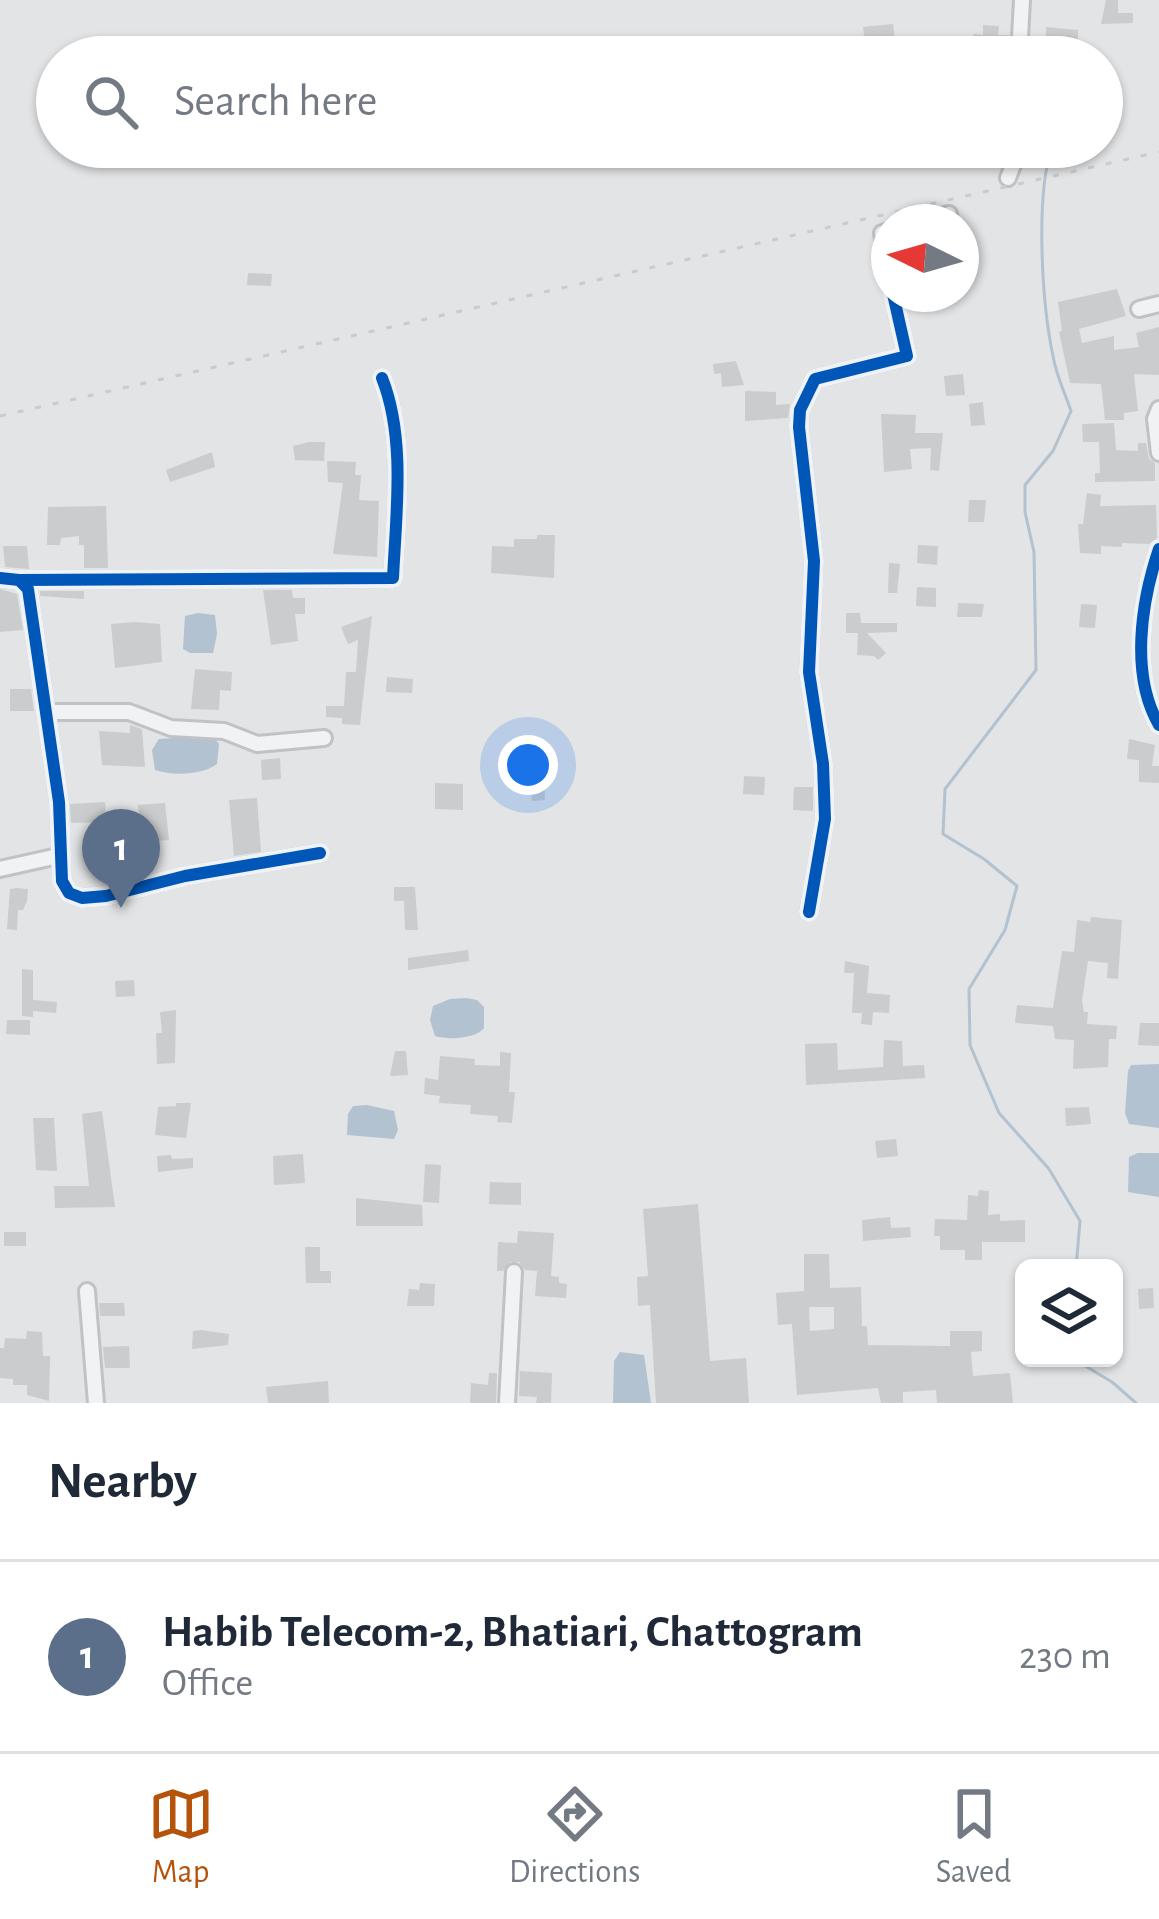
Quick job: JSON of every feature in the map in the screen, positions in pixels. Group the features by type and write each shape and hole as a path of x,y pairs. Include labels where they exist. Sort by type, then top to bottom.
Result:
{"street":[{"path":"1020,36 1022,0"},
{"path":"1008,178 1012,168"},
{"path":"1139,309 1159,304"},
{"path":"809,912 824,819 823,764 808,672 814,561 800,410 814,379 907,356 897,312"},
{"path":"0,578 393,578 394,429 391,400 382,378"},
{"path":"1159,410 1155,419 1159,453"},
{"path":"1159,549 1147,584 1140,674 1147,704 1159,725"},
{"path":"19,580 28,589 59,802 58,856 69,893 82,898 320,853"},
{"path":"46,712 129,712 171,728 224,731 257,744 324,738"},
{"path":"0,869 58,856"},
{"path":"508,1403 514,1273"},
{"path":"87,1291 96,1403"}],"water":[{"path":"215,615 213,653 183,649 185,616"},
{"path":"204,736 219,744 217,764 188,773 155,770 152,750 159,739"},
{"path":"466,998 484,1007 484,1028 461,1038 435,1036 430,1020 433,1006"},
{"path":"1159,1064 1159,1128 1129,1124 1125,1113 1131,1065"},
{"path":"353,1106 394,1111 398,1130 394,1139 347,1135"},
{"path":"1159,1153 1159,1197 1128,1192 1129,1157"},
{"path":"620,1352 644,1355 651,1403 613,1403 614,1361"}],"building":[{"path":"1106,0 1118,0 1118,13 1133,13 1133,23 1101,24"},
{"path":"893,24 894,36 864,36 863,27"},
{"path":"983,25 999,26 998,35 1009,35 974,36 983,35"},
{"path":"1046,27 1078,30 1078,36 1046,36"},
{"path":"248,273 272,274 271,286 247,285"},
{"path":"1117,289 1126,316 1079,329 1082,343 1114,336 1114,350 1139,347 1136,333 1159,327 1159,375 1134,374 1138,411 1124,413 1124,420 1105,420 1101,384 1070,383 1058,302"},
{"path":"736,361 744,385 722,387 721,373 714,374 713,364"},
{"path":"963,374 965,395 946,396 944,376"},
{"path":"745,391 776,392 776,405 790,404 788,418 745,421"},
{"path":"983,402 985,425 971,426 969,404"},
{"path":"881,414 916,415 915,433 943,433 939,471 930,470 931,448 910,449 912,469 884,472"},
{"path":"1114,423 1116,450 1138,451 1138,443 1146,443 1149,459 1155,463 1155,481 1095,482 1095,473 1100,473 1099,442 1083,442 1082,424"},
{"path":"325,442 324,461 295,460 293,446"},
{"path":"212,452 215,467 170,482 166,470"},
{"path":"327,461 356,462 355,475 361,475 359,500 379,501 377,557 333,554 343,483 328,482"},
{"path":"1087,493 1101,495 1100,506 1156,505 1157,538 1149,544 1101,546 1101,554 1080,553 1078,524 1083,524"},
{"path":"969,500 986,500 984,522 968,522"},
{"path":"106,506 108,568 84,568 79,536 47,545 48,507"},
{"path":"537,535 555,535 554,578 491,573 492,546 514,547 514,539 537,539"},
{"path":"918,545 938,546 937,565 917,563"},
{"path":"3,546 27,546 29,569 5,567"},
{"path":"889,563 900,564 897,593 888,593"},
{"path":"917,587 936,588 936,607 916,606"},
{"path":"0,589 17,594 23,630 0,632"},
{"path":"263,590 292,590 293,598 305,598 305,614 295,614 298,641 271,645"},
{"path":"40,591 84,591 84,599 40,596"},
{"path":"958,603 984,604 982,617 957,617"},
{"path":"1081,604 1097,605 1095,628 1079,627"},
{"path":"846,613 860,613 861,623 897,623 897,632 867,633 886,653 878,660 857,655 858,633 846,633"},
{"path":"372,616 360,725 342,724 342,718 326,717 326,706 344,706 346,672 356,672 358,640 348,644 341,627"},
{"path":"111,624 160,624 162,662 115,668"},
{"path":"195,669 232,672 231,691 220,690 219,710 191,709"},
{"path":"387,677 413,679 412,693 386,692"},
{"path":"10,689 31,689 34,711 10,711"},
{"path":"130,725 142,729 145,767 102,765 99,731 130,733"},
{"path":"1129,739 1155,745 1152,766 1159,766 1159,783 1139,782 1139,760 1127,759"},
{"path":"280,758 281,779 262,780 261,760"},
{"path":"544,776 545,800 532,801 530,777"},
{"path":"744,776 765,777 764,795 743,794"},
{"path":"435,783 463,784 463,810 435,809"},
{"path":"794,787 813,787 813,811 793,810"},
{"path":"257,798 261,852 234,856 229,800"},
{"path":"105,802 106,822 71,823 70,804"},
{"path":"165,803 169,840 142,842 138,805"},
{"path":"140,841 143,875 117,882 113,843"},
{"path":"394,887 415,887 418,930 405,930 404,901 394,901"},
{"path":"10,889 28,889 27,901 18,910 17,930 7,929"},
{"path":"1091,917 1122,920 1118,979 1107,978 1108,963 1088,961 1082,1001 1087,1024 1117,1026 1116,1039 1109,1039 1108,1067 1073,1069 1074,1040 1055,1039 1053,1026 1015,1023 1017,1005 1053,1008 1062,951 1074,952 1077,920 1090,922"},
{"path":"468,950 469,961 408,970 408,958"},
{"path":"845,961 869,966 867,993 890,995 889,1013 873,1012 872,1025 861,1024 862,1013 852,1013 854,973 844,973"},
{"path":"22,969 33,970 33,1000 57,1002 56,1013 33,1011 33,1017 22,1016"},
{"path":"134,980 135,996 116,997 115,981"},
{"path":"176,1010 175,1063 157,1064 160,1012"},
{"path":"7,1020 30,1020 30,1035 6,1034"},
{"path":"1140,1023 1159,1023 1159,1046 1138,1045"},
{"path":"884,1040 902,1041 903,1066 924,1065 925,1078 806,1085 805,1044 837,1043 838,1070 883,1067"},
{"path":"395,1051 406,1051 408,1075 390,1076"},
{"path":"500,1052 511,1053 512,1123 497,1122 498,1116 470,1114 471,1105 439,1103 440,1096 424,1094 425,1078 438,1080 440,1056 500,1066"},
{"path":"191,1103 186,1138 155,1135 158,1107"},
{"path":"1089,1107 1091,1124 1066,1126 1065,1108"},
{"path":"102,1111 115,1207 55,1208 54,1186 89,1186 82,1114"},
{"path":"33,1118 54,1118 57,1171 36,1170"},
{"path":"896,1139 898,1156 877,1158 875,1141"},
{"path":"303,1154 305,1183 274,1185 273,1156"},
{"path":"171,1155 172,1159 193,1158 193,1168 158,1172 157,1156"},
{"path":"425,1164 441,1165 439,1203 423,1202"},
{"path":"490,1182 521,1183 521,1205 489,1204"},
{"path":"979,1190 989,1191 988,1215 1000,1214 1000,1221 1025,1220 1025,1242 982,1242 982,1260 965,1260 965,1250 940,1250 940,1236 934,1236 935,1219 967,1220 968,1195 978,1196"},
{"path":"356,1198 422,1205 423,1226 356,1226"},
{"path":"698,1204 710,1361 746,1358 749,1403 656,1403 650,1305 638,1306 637,1277 648,1276 643,1209"},
{"path":"890,1217 891,1228 910,1227 911,1237 863,1241 862,1220"},
{"path":"518,1231 554,1233 551,1276 567,1284 566,1298 535,1296 537,1271 525,1270 519,1262 497,1271 498,1242 517,1243"},
{"path":"4,1232 26,1232 26,1246 4,1246"},
{"path":"305,1247 320,1247 320,1271 331,1271 331,1283 306,1283"},
{"path":"804,1254 829,1254 830,1288 861,1287 862,1326 867,1326 868,1345 950,1346 950,1331 982,1331 982,1351 971,1352 973,1376 1010,1373 1013,1403 937,1403 936,1390 903,1392 903,1403 881,1403 878,1388 797,1395 792,1324 778,1325 776,1293 804,1291","holes":["809,1307 834,1307 834,1329 810,1331"]},
{"path":"420,1283 435,1284 434,1306 407,1306 409,1289 419,1290"},
{"path":"1153,1288 1154,1308 1139,1309 1138,1289"},
{"path":"99,1303 124,1303 125,1316 100,1316"},
{"path":"27,1331 42,1332 43,1356 50,1356 49,1401 27,1395 27,1385 0,1378 0,1348 5,1338 26,1339"},
{"path":"193,1331 229,1334 228,1345 192,1349"},
{"path":"129,1346 130,1368 105,1368 103,1347"},
{"path":"520,1371 552,1373 551,1403 519,1396"},
{"path":"489,1373 497,1373 496,1403 470,1403 471,1383 488,1385"},
{"path":"328,1381 329,1403 268,1403 266,1387"}],"waterway":[{"path":"1047,168 1043,280 1054,363 1071,411 1053,451 1025,485 1034,552 1036,670 945,789 943,834 1017,886 1005,930 969,989 970,1045 999,1113 1049,1169 1080,1221 1077,1259"},
{"path":"1087,1367 1136,1403"}],"railway":[{"path":"1123,160 1159,152"},
{"path":"0,416 1089,168"}],"cycle path":[{"path":"809,912 825,819 823,764 809,672 814,561 800,410 815,379 907,356 897,312"},
{"path":"19,580 393,578 397,451 382,378"},
{"path":"1159,549 1141,638 1144,684 1159,725"},
{"path":"0,578 19,580 28,589 59,802 62,881 69,893 82,898 106,896 185,876 320,853"}],"place":[{"name":"Habib Telecom-2, Bhatiari, Chattogram","path":"121,908"}]}
